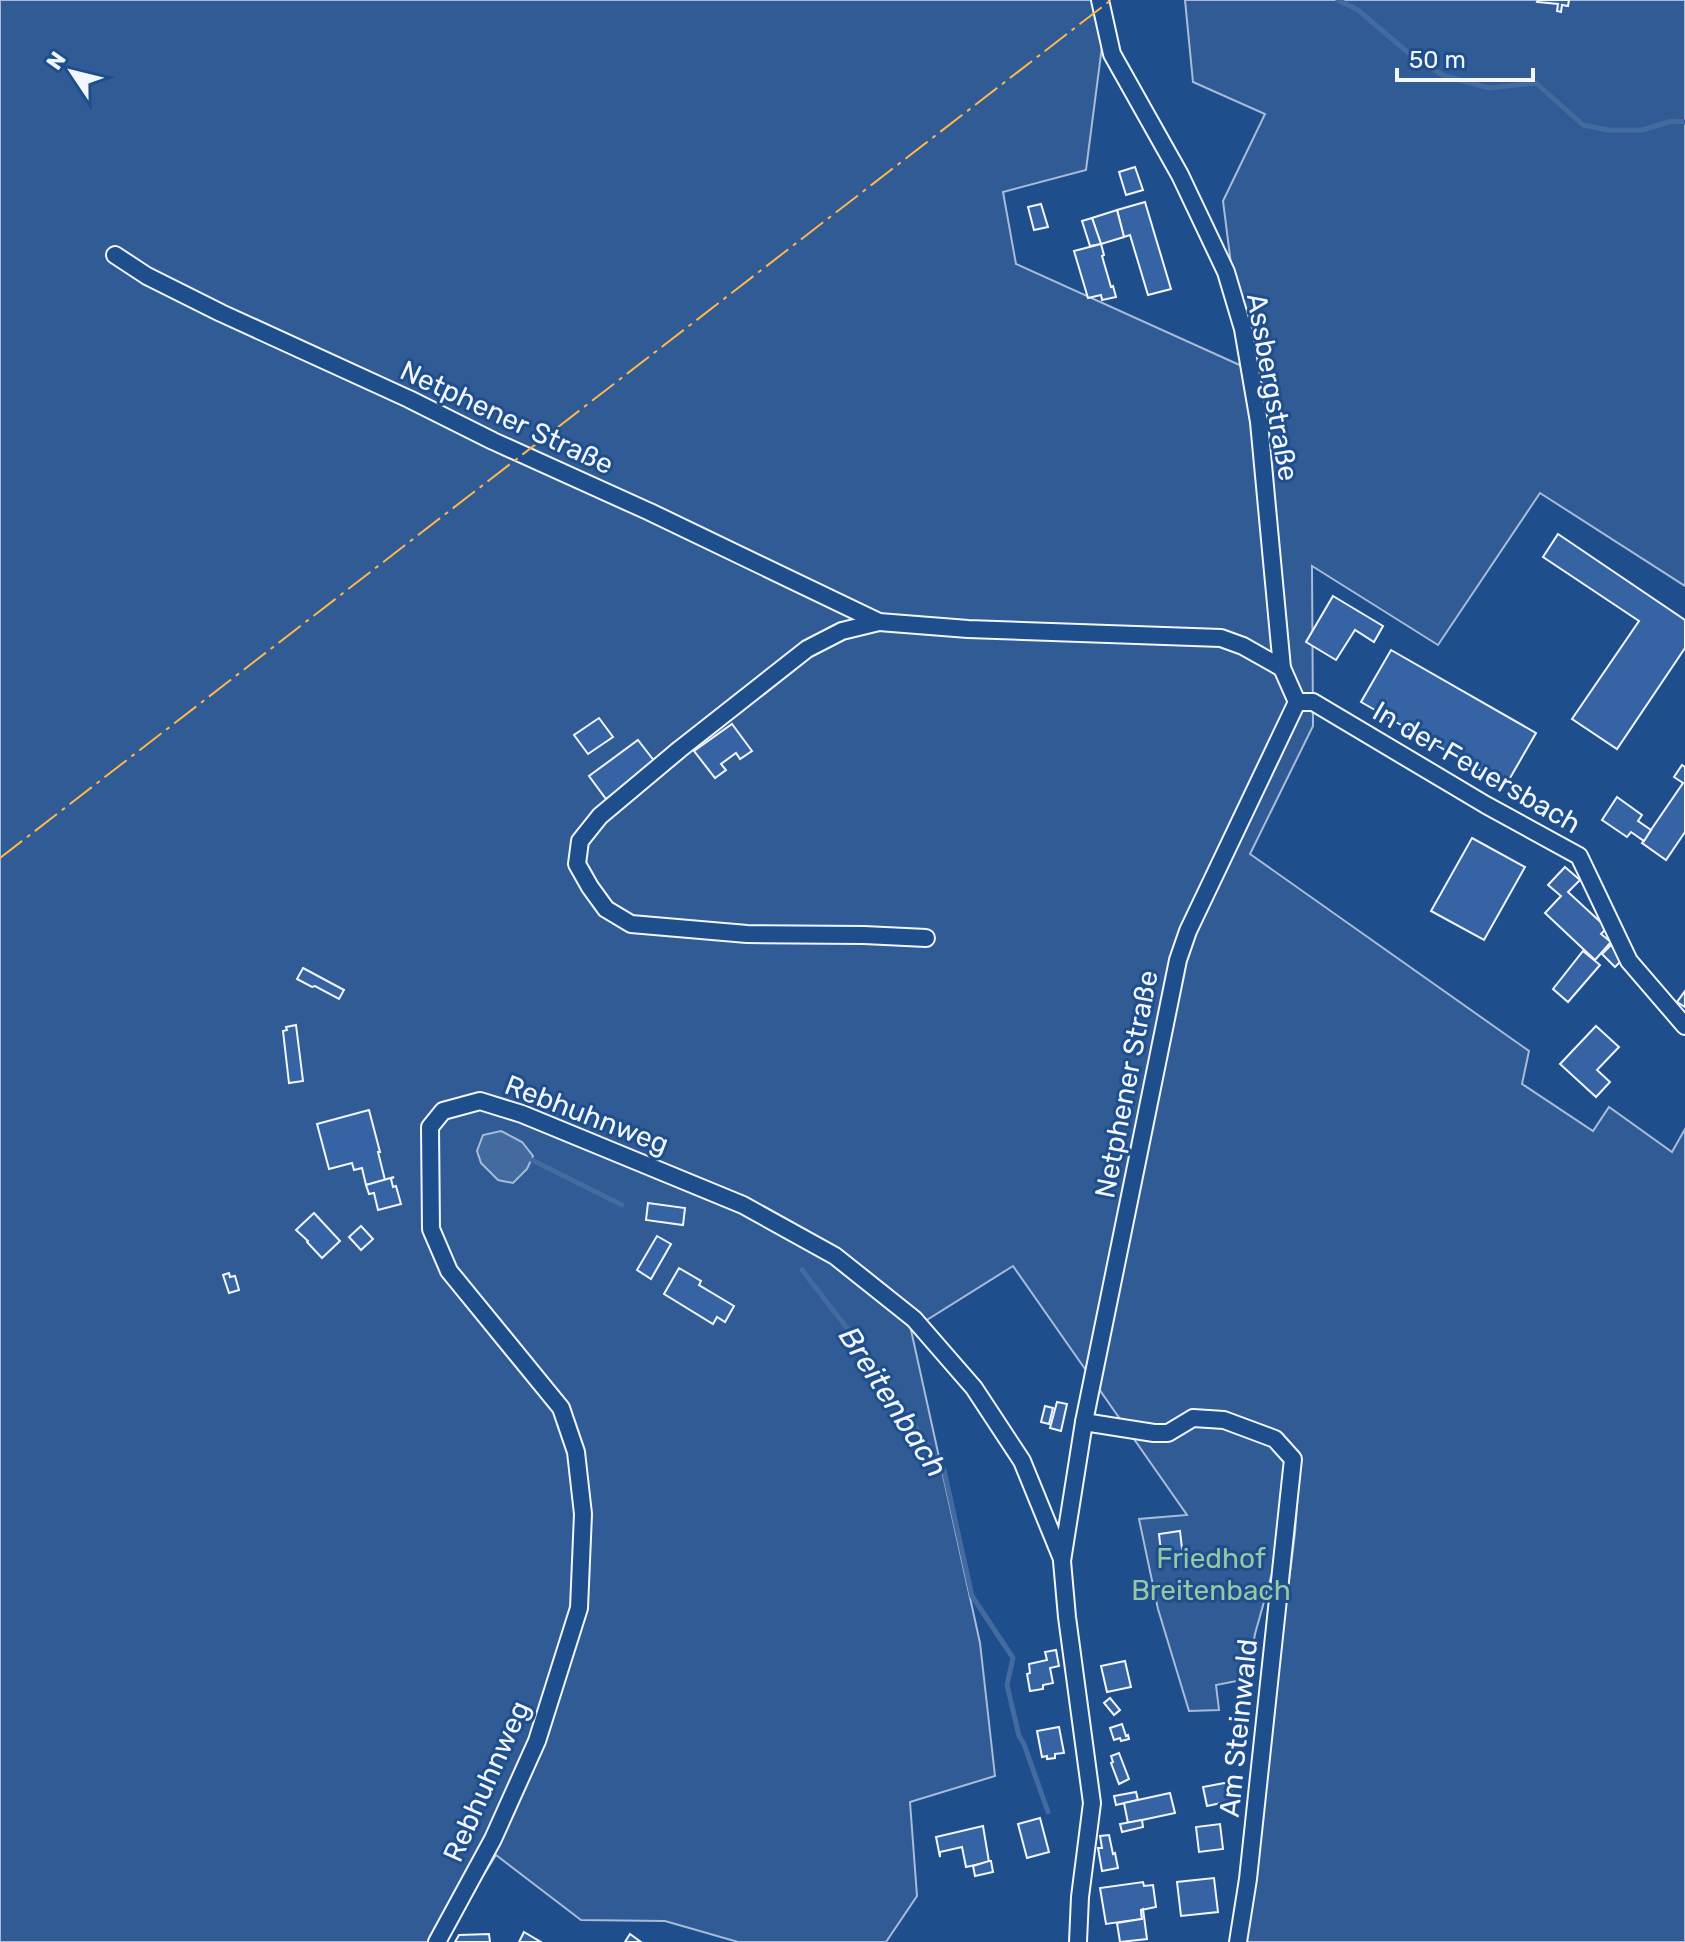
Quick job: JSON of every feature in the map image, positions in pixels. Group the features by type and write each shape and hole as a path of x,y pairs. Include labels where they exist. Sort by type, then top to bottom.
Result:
{"street":[{"name":"Assbergstraße","path":"1100,0 1112,54 1187,189 1226,272 1243,329 1259,422 1282,668"},
{"name":"Netphener Straße","path":"115,255 147,276 221,313 879,622"},
{"name":"Netphener Straße","path":"926,938 747,934 631,924 606,909 577,864 580,841 600,816 680,749 807,649 842,631 879,622 968,629 1221,638 1243,646 1282,668"},
{"path":"1282,668 1297,702"},
{"name":"Netphener Straße","path":"1078,1942 1080,1897 1092,1803 1062,1561 1084,1422 1178,960 1194,918 1297,702"},
{"name":"In der Feuersbach","path":"1297,702 1313,702 1486,805 1579,856 1629,961 1685,1026"},
{"name":"Rebhuhnweg","path":"437,1942 493,1839 537,1741 579,1608 583,1514 576,1452 561,1408 449,1271 431,1229 430,1127 443,1111 480,1101 522,1114 743,1205 835,1256 914,1319 974,1388 1022,1461 1062,1561"},
{"name":"Am Steinwald","path":"1084,1422 1168,1433 1193,1418 1224,1420 1275,1439 1293,1459 1248,1879 1238,1942"}],"green space":[{"name":"Friedhof Breitenbach","path":"0,0 1108,0 1086,170 1003,192 1016,264 1244,367 1223,201 1265,114 1193,82 1185,0 1685,0 1685,586 1540,493 1438,645 1312,566 1313,726 1250,854 1529,1051 1522,1084 1593,1131 1609,1107 1672,1152 1685,1129 1685,1942 1243,1942 1295,1533 1299,1476 1255,1634 1247,1679 1216,1685 1219,1710 1189,1711 1158,1609 1139,1519 1187,1515 1013,1266 911,1330 980,1643 995,1776 910,1802 917,1896 886,1942 738,1942 665,1921 581,1920 496,1855 442,1942 0,1942"}],"shaded area":[{"path":"501,1131 522,1142 533,1156 527,1169 513,1183 498,1180 481,1163 477,1151 483,1135"}],"building":[{"path":"1538,0 1569,0 1568,6 1562,5 1561,12 1557,11 1558,4"},
{"path":"1135,167 1143,190 1126,195 1119,172"},
{"path":"1145,202 1171,289 1148,295 1130,235 1124,237 1117,210"},
{"path":"1041,204 1048,227 1034,230 1028,207"},
{"path":"1117,210 1124,237 1101,244 1092,218"},
{"path":"1092,218 1101,244 1090,246 1082,221"},
{"path":"1101,244 1116,297 1102,300 1101,295 1088,298 1074,251"},
{"path":"1558,534 1685,620 1685,648 1617,749 1572,719 1639,621 1543,557"},
{"path":"1333,596 1383,626 1374,642 1355,630 1336,660 1306,642"},
{"path":"1391,650 1536,733 1506,785 1361,702"},
{"path":"599,718 613,737 588,754 574,735"},
{"path":"732,724 752,751 740,759 736,753 721,764 726,770 715,778 694,751"},
{"path":"638,740 655,762 606,799 589,776"},
{"path":"1682,765 1685,767 1685,832 1666,860 1642,843 1683,783 1674,777"},
{"path":"1617,797 1642,815 1638,821 1651,830 1644,841 1631,832 1627,837 1602,820"},
{"path":"1472,838 1525,867 1484,940 1431,911"},
{"path":"1565,867 1580,880 1568,892 1607,928 1601,934 1611,942 1595,960 1545,913 1561,896 1548,885"},
{"path":"1611,945 1624,958 1615,967 1602,954"},
{"path":"1583,951 1600,965 1568,1002 1553,989"},
{"path":"303,968 344,990 339,999 297,979"},
{"path":"1685,991 1685,1007 1677,1002"},
{"path":"296,1025 303,1081 289,1083 283,1031"},
{"path":"1596,1026 1619,1047 1597,1070 1610,1082 1596,1097 1560,1064"},
{"path":"369,1110 385,1180 366,1185 362,1168 354,1170 352,1163 329,1169 317,1124"},
{"path":"394,1177 391,1179 393,1187 396,1186 401,1204 378,1210 374,1193 369,1194 366,1185"},
{"path":"648,1203 685,1208 683,1225 646,1220"},
{"path":"314,1213 340,1241 322,1258 296,1230"},
{"path":"361,1226 373,1239 361,1250 349,1237"},
{"path":"657,1236 671,1244 651,1279 637,1270"},
{"path":"679,1268 701,1281 699,1285 734,1306 725,1322 717,1317 713,1324 664,1294"},
{"path":"229,1273 230,1277 235,1276 239,1290 229,1293 223,1275"},
{"path":"1057,1402 1067,1404 1061,1431 1050,1428"},
{"path":"1045,1406 1053,1408 1049,1424 1041,1422"},
{"path":"1180,1531 1183,1557 1162,1560 1159,1534"},
{"path":"1056,1650 1059,1666 1050,1668 1053,1683 1030,1691 1029,1664 1047,1660 1045,1652"},
{"path":"1125,1661 1131,1687 1107,1692 1101,1666"},
{"path":"1110,1698 1120,1710 1114,1715 1104,1703"},
{"path":"1122,1724 1129,1739 1114,1740 1110,1728"},
{"path":"1059,1727 1064,1753 1055,1754 1055,1758 1042,1757 1037,1731"},
{"path":"1119,1753 1129,1779 1119,1784 1111,1756"},
{"path":"1230,1782 1235,1803 1207,1806 1203,1787"},
{"path":"1136,1792 1138,1800 1116,1805 1114,1796"},
{"path":"1170,1793 1175,1813 1128,1823 1124,1803"},
{"path":"1040,1818 1049,1852 1027,1858 1018,1824"},
{"path":"1142,1820 1143,1827 1122,1832 1120,1824"},
{"path":"1220,1824 1223,1849 1199,1852 1196,1827"},
{"path":"983,1826 989,1862 966,1867 962,1847 940,1852 940,1857 936,1837"},
{"path":"1109,1835 1118,1868 1102,1871 1098,1848 1102,1848 1100,1836"},
{"path":"991,1861 993,1872 975,1876 973,1866"},
{"path":"1214,1878 1218,1912 1181,1916 1177,1882"},
{"path":"1143,1882 1144,1886 1153,1885 1156,1907 1141,1910 1142,1919 1106,1924 1100,1888"},
{"path":"1143,1909 1147,1939 1120,1942 1117,1923 1142,1919"},
{"path":"524,1932 541,1942 519,1942"},
{"path":"489,1934 490,1942 455,1942 459,1935"},
{"path":"630,1934 641,1942 625,1942"}],"waterway":[{"path":"1338,0 1358,10 1419,62 1445,76 1489,88 1536,83 1583,125 1608,130 1642,130 1672,121 1685,122"},
{"name":"Breitenbach","path":"532,1160 622,1205"},
{"name":"Breitenbach","path":"802,1270 874,1363 944,1470 972,1596 1013,1658 1007,1685 1019,1736 1048,1812"}],"power":[{"path":"0,858 1111,0"}]}
